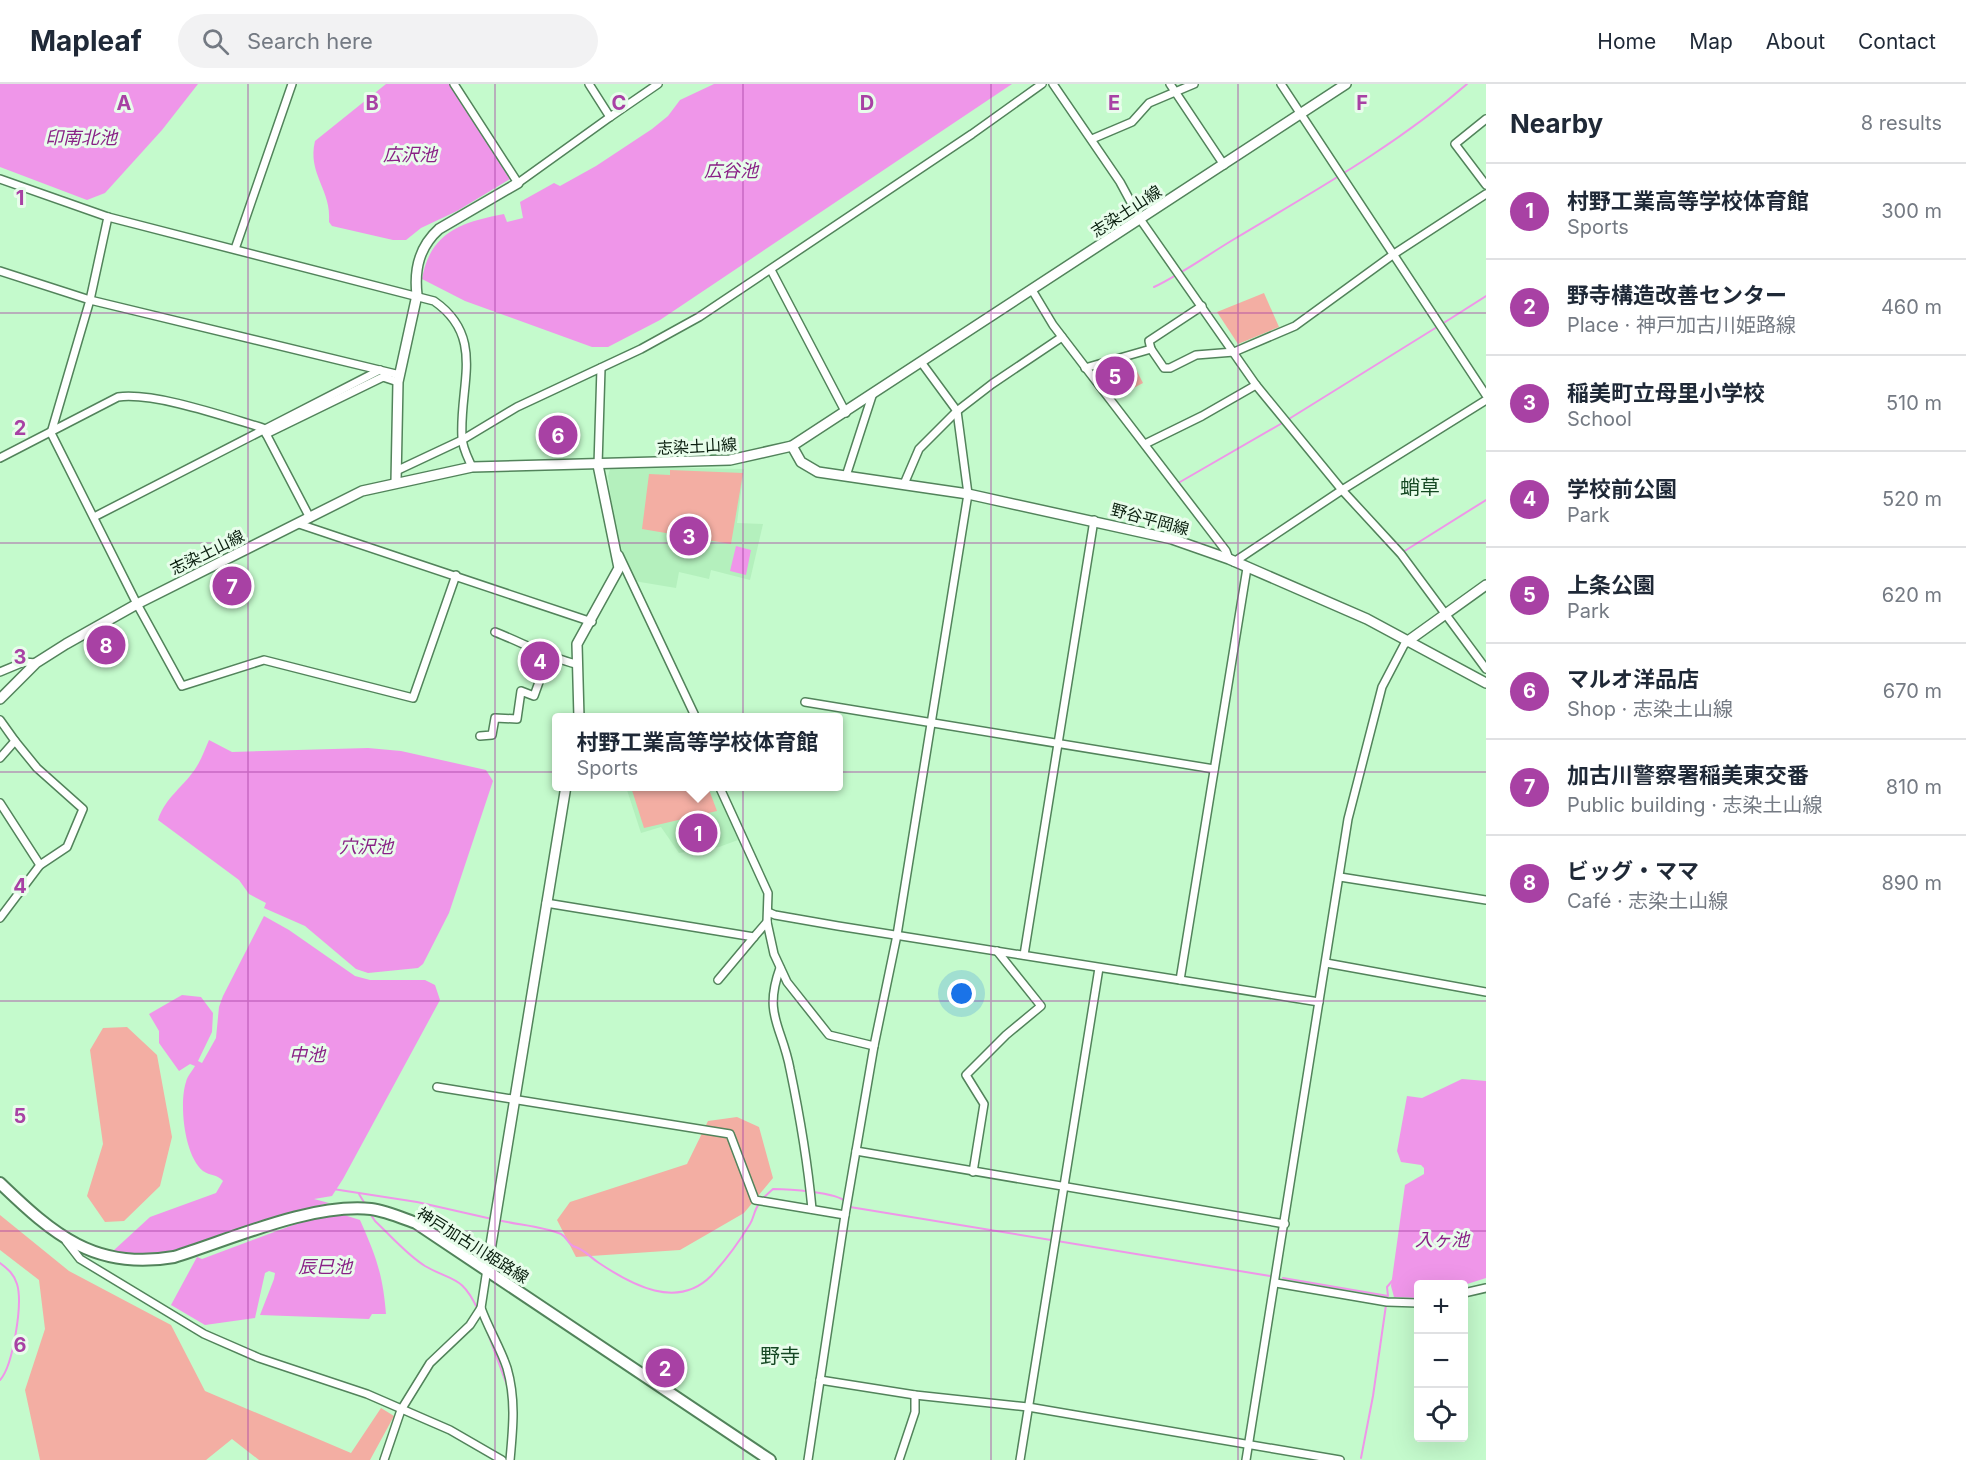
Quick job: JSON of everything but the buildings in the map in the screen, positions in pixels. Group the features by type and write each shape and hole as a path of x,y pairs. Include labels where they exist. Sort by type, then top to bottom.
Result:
{"main road":[{"name":"志染土山線","path":"0,699 36,663 137,604 362,491 472,467 730,460 792,446 846,413 1346,84"},
{"path":"396,482 399,379 417,296 416,267 429,238 439,229 518,183"},
{"name":"野谷平岡線","path":"792,446 801,462 809,468 846,476 968,494 1172,539 1247,567 1367,619 1486,683"},
{"path":"579,713 577,644 619,568 598,465"},
{"path":"1408,641 1445,612 1486,585"},
{"path":"487,1269 513,1098 565,791"},
{"name":"神戸加古川姫路線","path":"0,1183 38,1220 64,1239 89,1251 122,1259 155,1261 174,1257 307,1214 354,1208 374,1209 416,1223 770,1460"}],"street":[{"path":"235,249 292,84"},
{"path":"454,84 518,183 658,84"},
{"path":"589,84 610,117"},
{"path":"396,471 462,440 517,407 601,368 699,317 1042,84"},
{"path":"1053,84 1120,182 1140,219 1256,385 1342,490 1401,554 1486,669"},
{"path":"1170,84 1224,165"},
{"path":"1092,139 1132,122 1149,103 1194,84"},
{"path":"1281,84 1486,394"},
{"path":"1486,119 1455,144 1486,185"},
{"path":"0,179 108,217 434,301 448,310 460,327 467,348 462,440 472,467"},
{"path":"1202,306 1149,340 1151,349 1164,368 1170,368 1196,355 1234,352 1295,326 1394,254 1486,194"},
{"path":"108,217 90,300 51,433 137,604 182,686 264,660 413,698 456,575"},
{"path":"771,270 846,413"},
{"path":"0,271 90,300 381,370 399,379"},
{"path":"1032,290 1062,337 1232,561 1486,400"},
{"path":"904,484 919,449 957,411 1062,337"},
{"path":"1085,368 1151,349"},
{"path":"808,1460 845,1215 874,1046 897,935 968,494 957,411 921,362"},
{"path":"598,465 601,368"},
{"path":"94,517 381,370"},
{"path":"265,431 383,377 399,379"},
{"path":"1145,444 1202,416 1256,385"},
{"path":"0,458 118,397 134,395 222,416 265,431 310,518"},
{"path":"846,476 872,396"},
{"path":"1024,955 1094,520"},
{"path":"299,524 591,622"},
{"path":"617,550 694,713"},
{"path":"1180,980 1247,567"},
{"path":"495,632 537,648 548,657 576,664"},
{"path":"1246,1460 1286,1224 1348,819 1382,687 1408,641"},
{"path":"480,736 492,735 495,718 517,719 521,691 534,696 548,657"},
{"path":"0,672 24,662 36,663"},
{"path":"805,702 1214,769"},
{"path":"0,720 37,768 83,809 68,847 40,865 0,918"},
{"path":"0,758 15,741"},
{"path":"722,791 768,892 768,922 774,954 787,982 829,1035 874,1046"},
{"path":"0,803 40,865"},
{"path":"1340,877 1486,900"},
{"path":"546,903 754,937"},
{"path":"768,912 1099,968 1319,1002"},
{"path":"718,980 768,922"},
{"path":"973,1172 984,1104 966,1076 1006,1035 1041,1006 997,951"},
{"path":"1326,963 1486,992"},
{"path":"780,968 772,990 776,1027 790,1067 812,1209"},
{"path":"1020,1460 1099,968"},
{"path":"437,1087 730,1134 755,1200 845,1215"},
{"path":"856,1151 1286,1224"},
{"path":"64,1239 80,1259 204,1334 260,1358 367,1394 450,1430 502,1460"},
{"path":"384,1460 388,1456 401,1410 430,1363 470,1325 481,1308 487,1269"},
{"path":"1276,1283 1387,1302 1414,1303"},
{"path":"1468,1292 1486,1288"},
{"path":"481,1308 506,1366 513,1398 514,1418 510,1460"},
{"path":"819,1380 915,1395 1028,1407 1340,1460"},
{"path":"899,1460 915,1412 915,1395"}],"shaded area":[{"path":"1264,293 1279,327 1238,344 1217,312"},
{"path":"1128,354 1143,383 1109,401 1085,368"},
{"path":"611,466 744,469 737,523 763,524 750,580 711,570 709,579 679,572 676,588 634,581 624,557 614,521 608,476"},
{"path":"670,470 743,473 731,544 642,529 649,474 670,475"},
{"path":"627,791 717,791 738,840 719,847 679,853 661,827 641,833"},
{"path":"632,791 710,791 717,811 644,828"},
{"path":"127,1027 157,1055 172,1137 160,1186 124,1221 105,1222 87,1196 103,1144 90,1050 103,1028"},
{"path":"737,1117 759,1127 773,1178 744,1213 680,1250 576,1257 557,1220 570,1202 687,1164 708,1121"},
{"path":"0,1215 69,1271 171,1325 205,1391 351,1453 381,1408 394,1416 370,1460 259,1460 232,1439 206,1460 40,1460 25,1390 45,1329 39,1280 0,1250"}],"water":[{"name":"印南北池","path":"0,84 198,84 162,130 105,193 87,200 0,167"},
{"name":"広沢池","path":"386,84 450,84 510,179 457,211 421,228 406,240 393,240 332,226 329,222 327,200 314,163 315,141"},
{"name":"広谷池","path":"714,84 1012,84 660,320 608,347 592,347 465,301 422,279 432,250 450,232 475,221 504,214 507,222 523,218 520,202 554,183 560,186 596,166 652,129 668,116 680,100"},
{"path":"736,546 751,550 746,575 730,571"},
{"name":"穴沢池","path":"209,740 232,752 368,748 401,751 486,770 493,781 449,913 423,964 418,968 368,973 356,969 305,926 264,908 266,903 249,894 239,880 158,820 170,798 197,766"},
{"name":"中池","path":"264,916 289,930 355,976 370,980 425,980 435,985 440,1000 343,1179 332,1196 314,1199 329,1203 222,1238 169,1251 141,1253 113,1251 150,1217 216,1193 223,1181 203,1171 191,1154 187,1142 183,1115 184,1091 187,1078 195,1066 190,1064 179,1071 159,1043 159,1031 149,1014 182,995 201,997 213,1013 212,1032 198,1061 202,1063 216,1038 219,1007 223,996"},
{"name":"入ヶ池","path":"1462,1079 1486,1081 1486,1278 1468,1284 1468,1280 1414,1280 1414,1298 1394,1297 1391,1286 1405,1185 1424,1174 1424,1168 1421,1165 1401,1162 1397,1151 1407,1096 1422,1098"},
{"name":"辰巳池","path":"344,1215 360,1220 366,1233 381,1277 386,1314 372,1314 369,1319 260,1315 274,1279 275,1273 269,1271 265,1273 255,1318 205,1325 171,1305 197,1257 202,1259 312,1218"}],"waterway":[{"path":"1154,287 1186,270 1355,166 1413,127 1467,84"},
{"path":"1442,324 1486,296"},
{"path":"1180,482 1284,422 1437,327"},
{"path":"1403,552 1486,500"},
{"path":"333,1189 417,1202 492,1219"},
{"path":"762,1199 773,1189 780,1189 823,1193 846,1202"},
{"path":"359,1194 365,1204"},
{"path":"498,1220 561,1234 571,1245 626,1279 640,1286 669,1293 698,1286 711,1276 741,1238 759,1204"},
{"path":"850,1207 1270,1276"},
{"path":"369,1212 375,1221 412,1256 425,1266 462,1285 478,1310"},
{"path":"0,1263 16,1280 19,1293 18,1319 13,1348 5,1373 0,1380"},
{"path":"1283,1278 1388,1296 1387,1287 1393,1280"},
{"path":"1361,1458 1373,1396 1386,1305"},
{"path":"484,1323 508,1388"},
{"path":"509,1426 509,1438"}],"place":[{"name":"上条公園","path":"1115,376"},
{"name":"マルオ洋品店","path":"558,435"},
{"name":"稲美町立母里小学校","path":"689,536"},
{"name":"加古川警察署稲美東交番","path":"232,586"},
{"name":"ビッグ・ママ","path":"106,645"},
{"name":"学校前公園","path":"540,661"},
{"name":"村野工業高等学校体育館","path":"698,833"},
{"name":"野寺構造改善センター","path":"665,1368"}],"district":[{"name":"蛸草","path":"1420,487"},
{"name":"野寺","path":"780,1356"}]}
